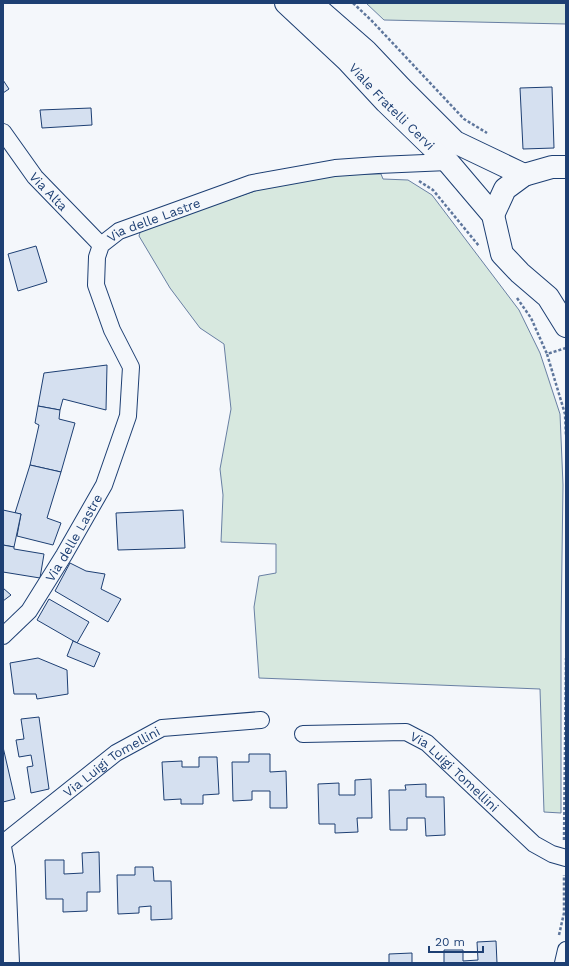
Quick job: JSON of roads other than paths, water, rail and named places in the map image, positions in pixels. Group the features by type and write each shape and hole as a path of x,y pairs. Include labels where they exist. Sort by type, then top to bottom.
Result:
{"main road":[{"name":"Viale Fratelli Cervi","path":"286,3 348,61 386,102 448,162 493,215 502,254 520,273 548,297 566,326"},
{"name":"Viale Fratelli Cervi","path":"310,3 366,51 455,142 524,175"},
{"path":"493,215 506,190 524,175 552,167 566,167"}],"street":[{"name":"Via Alta","path":"3,132 35,177 101,245"},
{"name":"Via delle Lastre","path":"3,636 29,610 64,554 104,484 128,416 130,367 112,330 96,285 97,257 101,245 118,231 252,183 336,168 448,162"},
{"name":"Via Luigi Tomellini","path":"3,843 116,753 162,728 261,720"},
{"name":"Via Luigi Tomellini","path":"303,734 406,732 427,743 534,844 552,854 565,858"},
{"path":"3,847 7,867 10,963"},
{"path":"562,945 564,963"}]}
